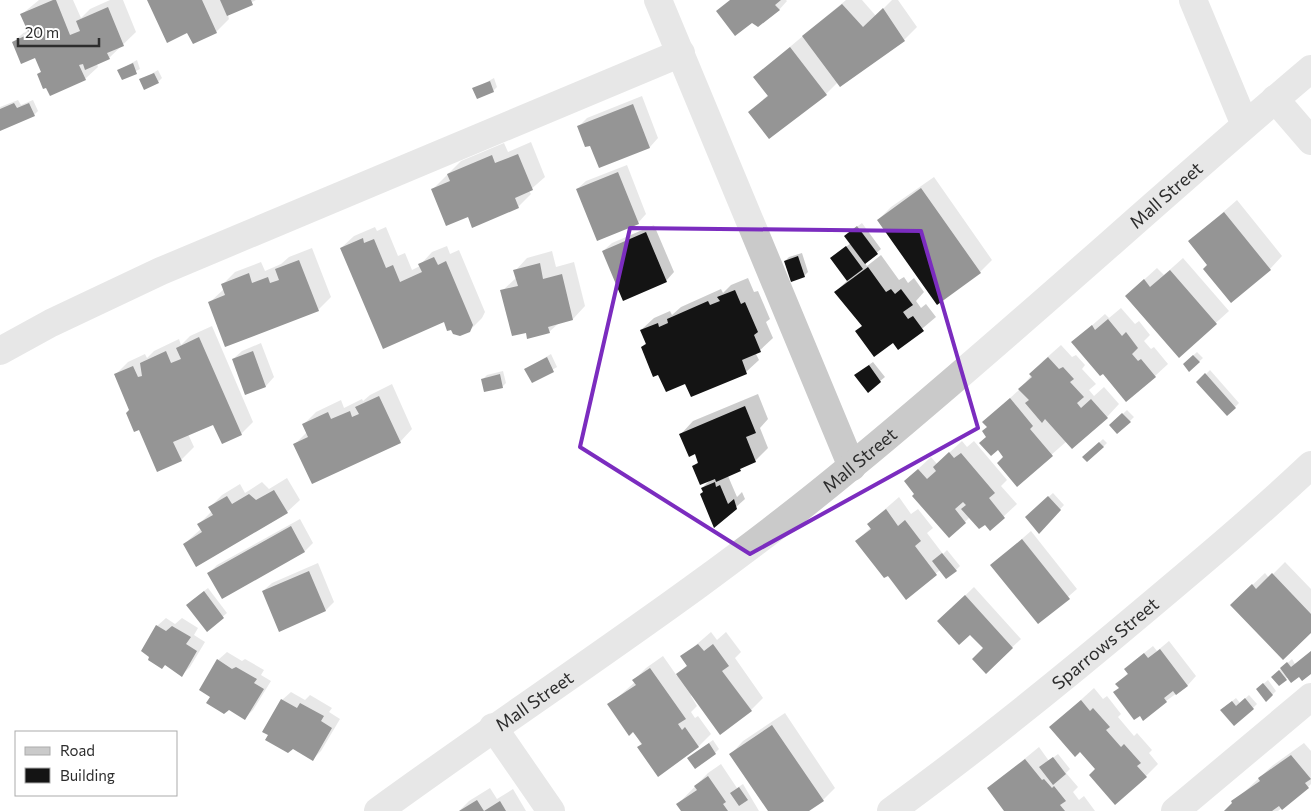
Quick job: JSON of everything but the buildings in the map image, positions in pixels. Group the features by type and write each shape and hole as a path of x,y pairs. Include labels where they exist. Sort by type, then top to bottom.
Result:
{"street":[{"path":"658,0 852,467"},
{"path":"1192,0 1245,125"},
{"path":"0,351 51,323 161,271 681,53"},
{"name":"Mall Street","path":"378,811 494,727 690,591 852,467 1311,69"},
{"path":"1275,99 1311,141"},
{"name":"Sparrows Street","path":"891,811 976,749 1086,659 1258,516 1311,465"},
{"path":"1175,811 1306,712"},
{"path":"494,727 551,811"}],"highlighted area":[{"path":"630,228 921,231 978,428 750,554 580,447"}]}
